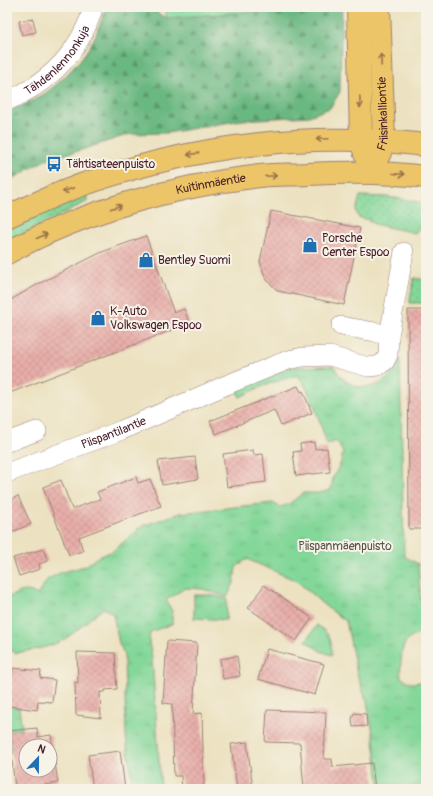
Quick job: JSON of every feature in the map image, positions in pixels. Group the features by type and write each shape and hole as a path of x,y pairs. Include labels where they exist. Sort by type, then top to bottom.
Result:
{"main road":[{"name":"Friisinkalliontie","path":"358,7 361,139 371,172"},
{"name":"Friisinkalliontie","path":"371,172 384,141 379,7"},
{"path":"7,217 39,201 109,174 176,157 238,146 288,141 331,139 361,139 426,145"},
{"name":"Kuitinmäentie","path":"7,253 24,243 79,219 144,199 196,186 261,176 371,172 426,178"}],"street":[{"name":"Tähdenlennonkuja","path":"7,101 35,86 56,70 72,53 83,33 94,7"},
{"name":"Piispantilantie","path":"7,473 122,430 288,360 303,357 330,356 368,367 378,366 385,361 388,355 389,336 404,252"},
{"path":"340,326 389,336"},
{"path":"7,442 37,431"}],"green space":[{"path":"106,7 147,7 166,18 314,7 342,7 340,92 330,108 309,116 242,120 167,133 130,134 78,151 47,159 7,182 7,112 29,102 49,90 73,68 86,52 100,26"},
{"path":"166,7 314,7 166,18"},
{"path":"85,193 88,201 7,242 7,229 17,223"},
{"path":"360,196 388,197 426,203 426,220 415,233 374,224 369,220 358,217 356,211"},
{"path":"414,278 426,280 426,303 410,303"},
{"name":"Piispanmäenpuisto","path":"400,359 404,556 418,564 421,604 426,606 426,633 413,636 405,642 402,652 401,678 411,683 421,682 426,685 426,789 380,789 373,733 367,702 357,674 346,621 325,606 297,581 247,559 236,567 234,583 227,597 203,589 185,588 166,600 172,611 172,624 150,632 149,642 152,658 161,789 133,789 126,736 124,654 119,643 113,614 104,608 65,639 54,645 15,653 9,648 7,598 26,591 37,595 48,579 62,572 86,566 96,558 113,551 142,526 180,513 273,503 280,507 289,504 303,493 319,493 331,490 333,478 341,462 343,453 337,441 327,444 312,400 298,375 265,385 240,397 236,387 291,367 334,366 341,376 349,383 359,387 368,387 387,379 395,370"},
{"path":"194,595 211,595 227,599 226,620 194,618"},
{"path":"317,625 328,634 332,655 320,651 306,641"},
{"path":"7,706 19,708 22,729 9,731 11,752 7,753"}],"building":[{"path":"33,19 36,32 22,35 19,21"},
{"name":"Porsche Center Espoo","path":"271,211 360,228 344,305 278,291 266,279 260,262"},
{"name":"K-Auto Volkswagen Espoo","path":"146,236 174,313 184,309 190,323 7,394 7,302 40,283 102,252"},
{"path":"408,310 426,310 426,529 409,529"},
{"path":"298,386 301,392 303,391 312,413 281,426 274,410 216,434 210,421"},
{"path":"314,442 315,449 327,448 330,472 296,476 293,452 301,451 300,444"},
{"path":"253,450 254,455 263,454 266,482 227,487 223,454"},
{"path":"195,457 198,479 162,485 158,461"},
{"path":"136,477 138,483 150,479 161,506 79,537 83,551 69,555 43,487 61,480 72,509 100,499 97,492"},
{"path":"18,496 31,524 12,532 7,521 7,501"},
{"path":"43,549 48,561 39,564 40,569 19,576 13,558"},
{"path":"264,585 312,618 296,641 248,608"},
{"path":"167,641 197,643 193,714 202,713 204,789 182,789 181,776 174,776 172,704 163,703"},
{"path":"267,649 324,664 315,695 258,679"},
{"path":"77,652 115,653 117,689 100,692 101,718 76,715 75,682 78,683"},
{"path":"237,656 240,676 223,679 220,659"},
{"path":"13,668 41,671 40,678 55,680 52,702 38,701 37,710 9,706"},
{"path":"267,710 326,712 324,759 332,759 333,767 372,763 375,789 304,789 300,743 265,742"},
{"path":"354,713 366,714 367,726 353,727 352,719"},
{"path":"37,728 38,737 51,735 51,738 18,738 18,778 57,778 58,783 43,785 43,789 15,789 9,731"},
{"path":"247,742 253,789 237,789 231,744"},
{"path":"120,751 125,789 93,789 88,755"}],"place":[{"name":"Tähtisateenpuisto","path":"54,164"},
{"name":"Porsche Center Espoo","path":"310,245"},
{"name":"Bentley Suomi","path":"146,260"},
{"name":"K-Auto Volkswagen Espoo","path":"98,318"}]}
